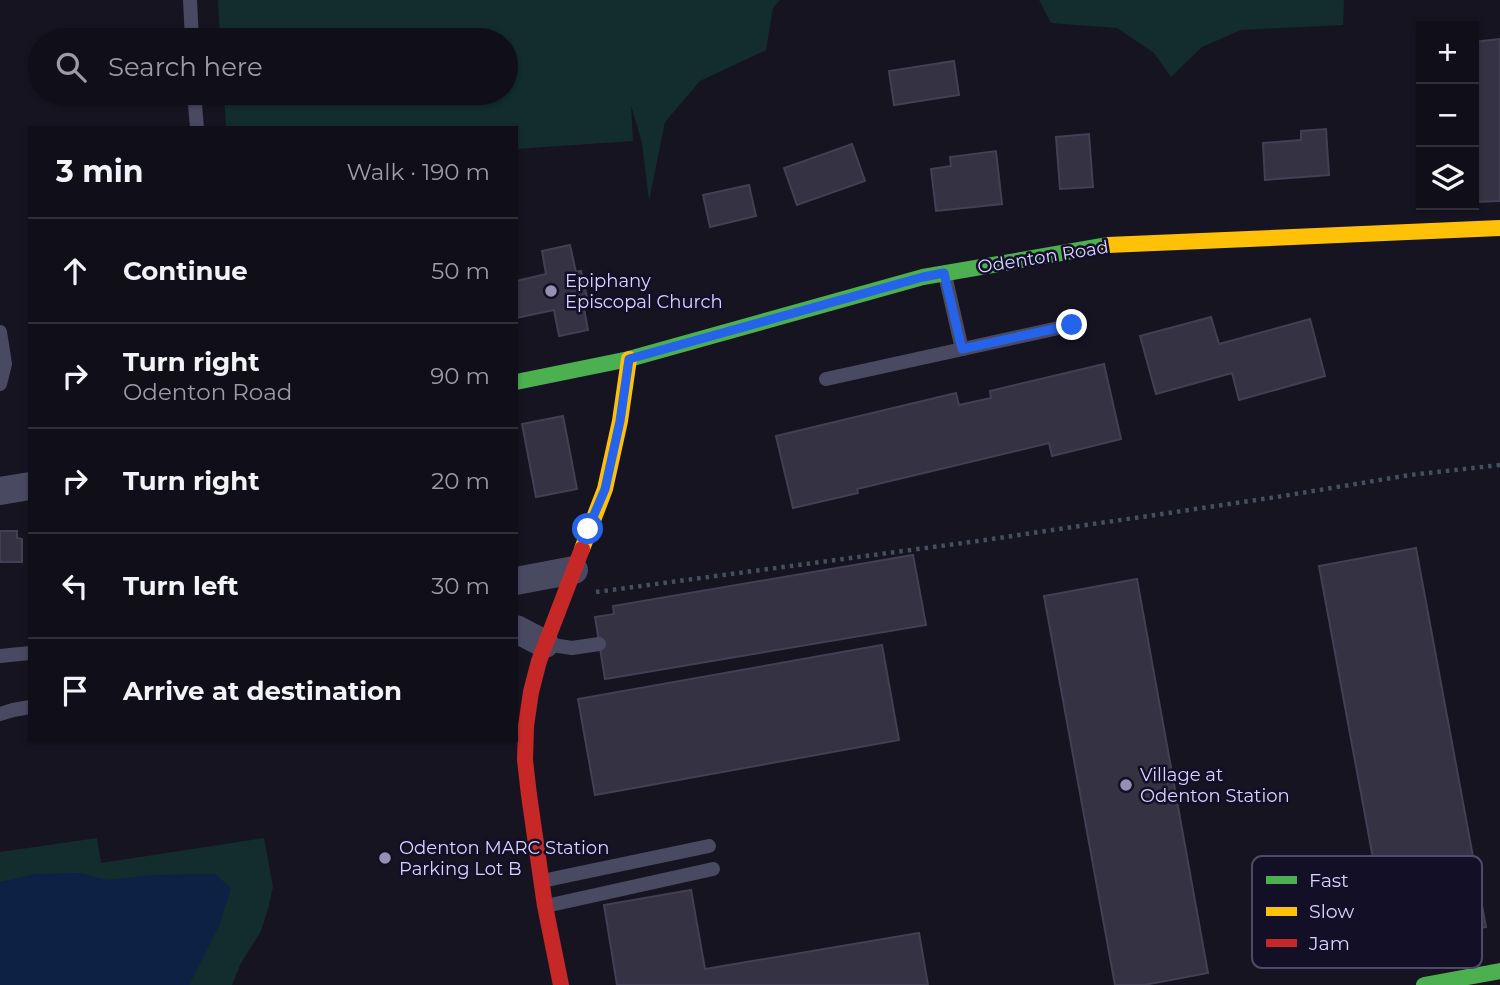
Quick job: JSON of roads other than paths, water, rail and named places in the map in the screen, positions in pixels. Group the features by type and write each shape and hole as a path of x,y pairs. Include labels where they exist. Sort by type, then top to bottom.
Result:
{"street":[{"name":"Odenton Road","path":"518,382 629,359 923,277 1103,246 1500,228"},
{"path":"561,985 541,881 521,715 531,692 545,644 580,581 605,489 620,421 629,359"},
{"path":"0,491 28,486"},
{"path":"518,581 580,581"},
{"path":"518,630 545,644"},
{"path":"1424,985 1490,977"}],"lane":[{"path":"190,0 191,28"},
{"path":"195,105 197,126"},
{"path":"944,273 962,349"},
{"path":"826,379 1072,325"},
{"path":"0,332 5,364 0,384"},
{"path":"545,644 572,648 599,644"},
{"path":"0,656 28,653"},
{"path":"0,714 28,707"},
{"path":"541,881 709,846"},
{"path":"545,906 713,869"}],"water":[{"path":"81,873 106,880 154,875 215,874 231,888 219,926 189,985 0,985 0,882 35,874"}],"place":[{"name":"Epiphany Episcopal Church","path":"551,291"},
{"name":"Village at Odenton Station","path":"1126,785"},
{"name":"Odenton MARC Station Parking Lot B","path":"385,858"}]}
